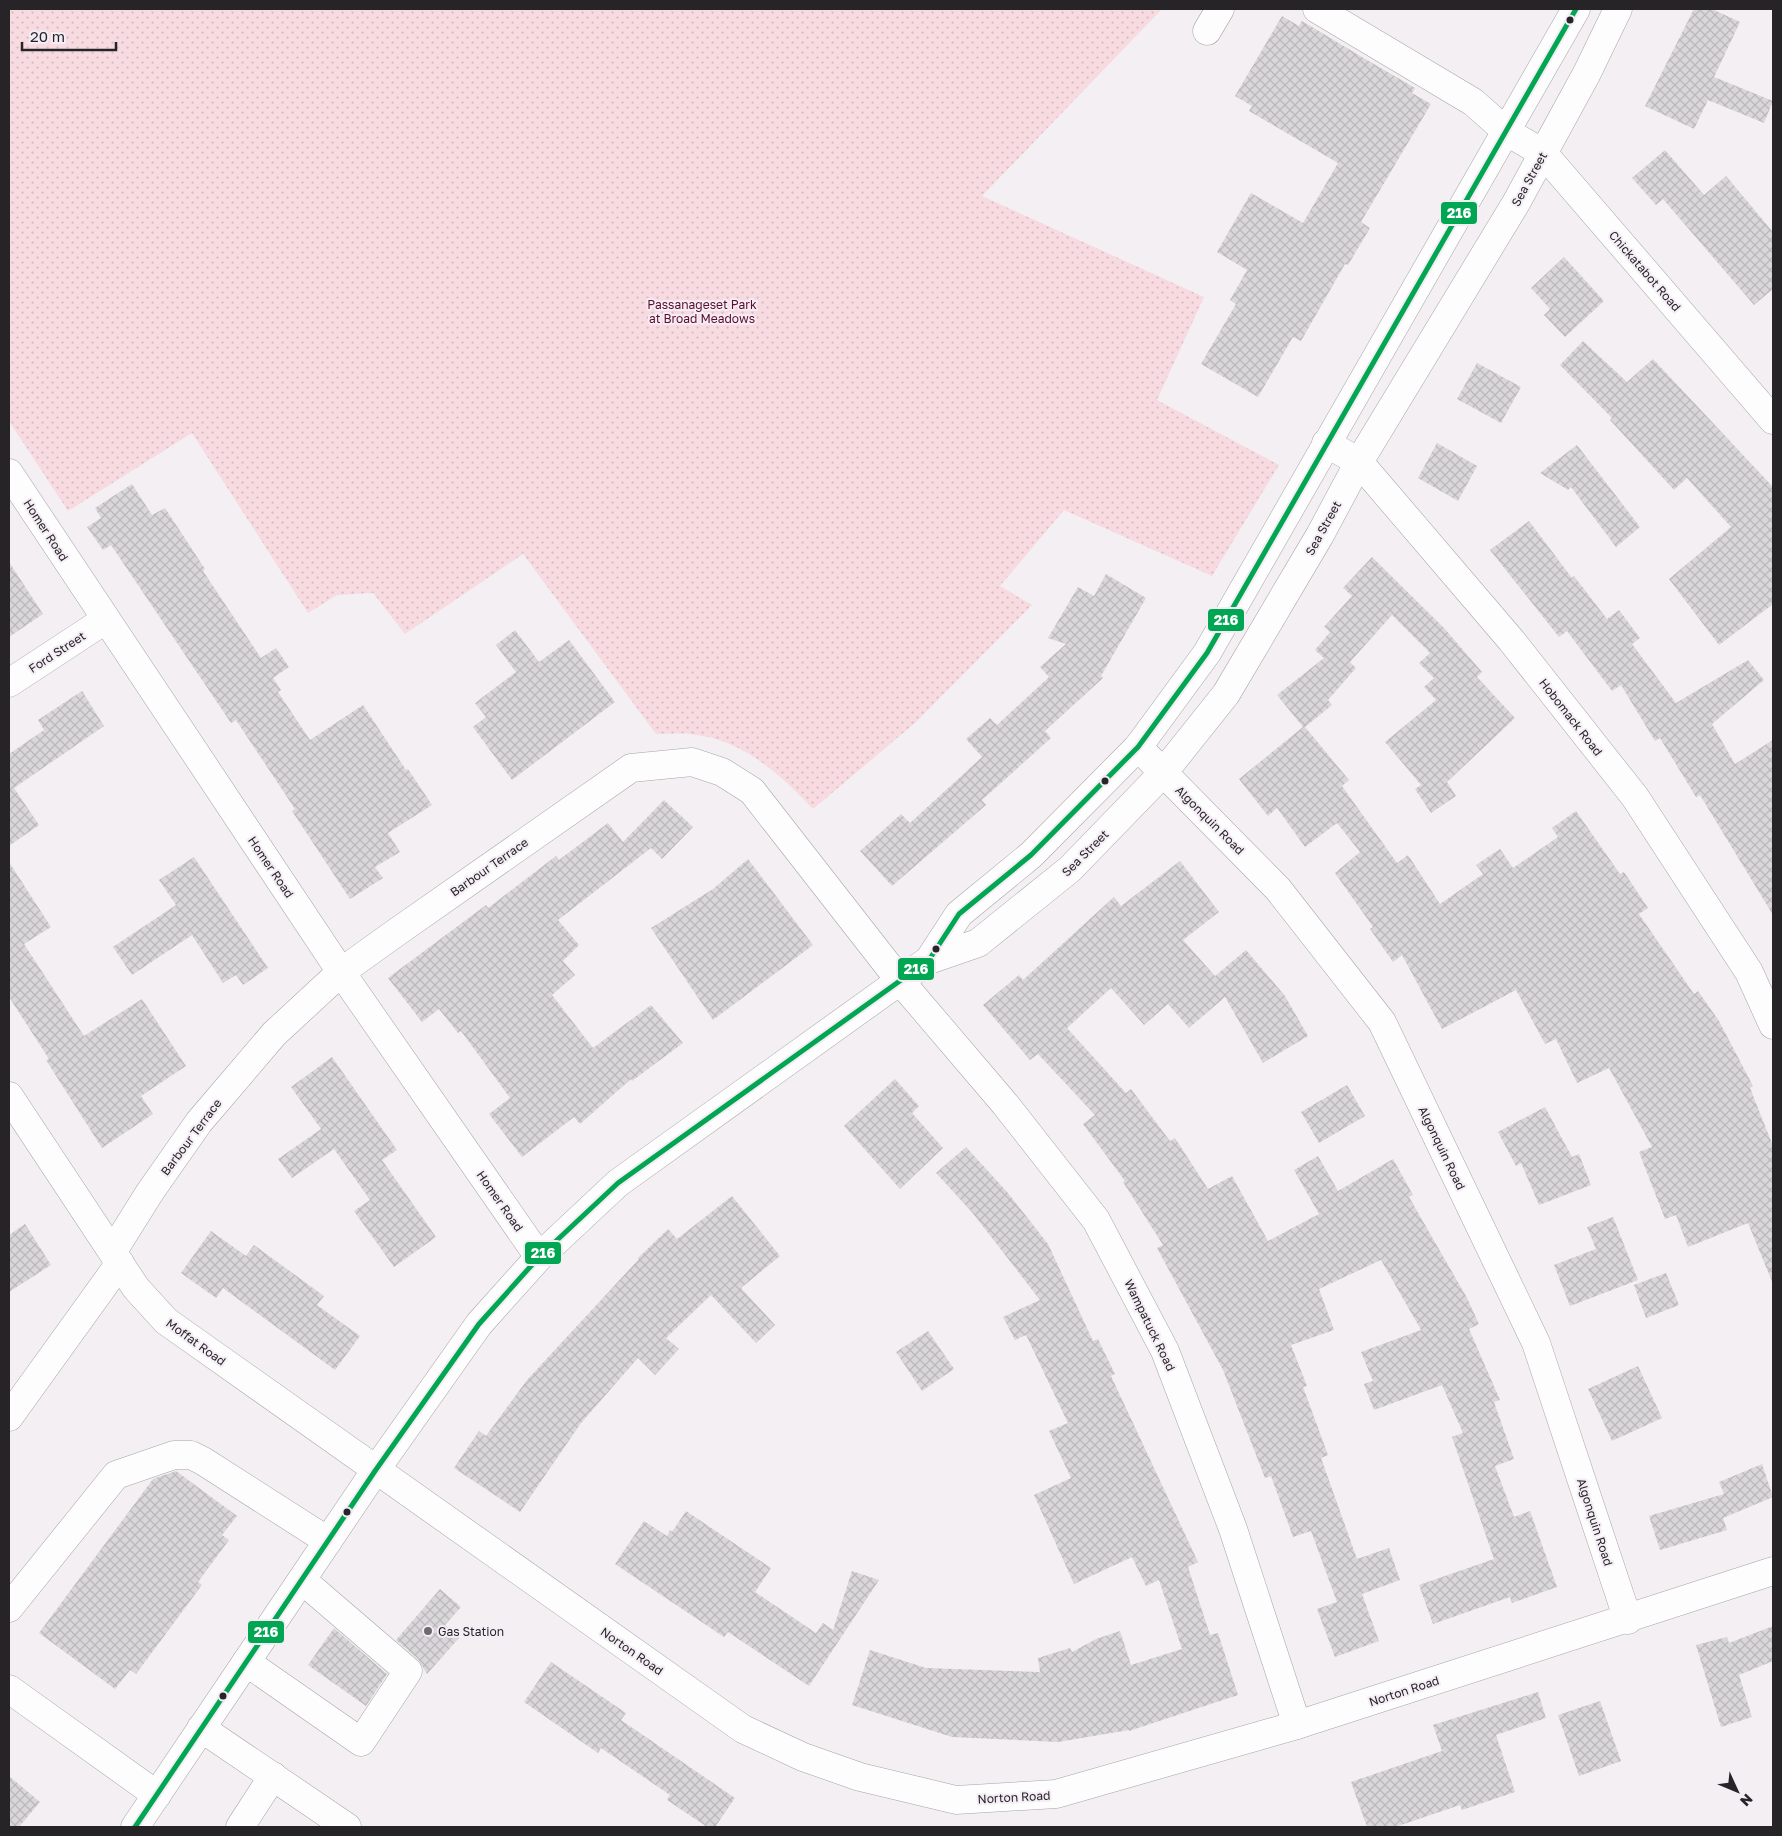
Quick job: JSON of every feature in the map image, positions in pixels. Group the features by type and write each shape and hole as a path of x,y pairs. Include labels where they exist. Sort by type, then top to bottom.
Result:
{"street":[{"name":"Chickatabot Road","path":"1317,9 1473,102 1507,132 1543,153 1773,420"},
{"name":"Sea Street","path":"135,1827 375,1471 479,1324 538,1257 618,1183 901,982 929,960 959,914 1031,855 1138,747 1207,653 1576,9"},
{"name":"Sea Street","path":"929,960 978,944 1070,869 1163,773 1226,694 1320,535 1359,462 1516,203 1587,73 1618,9"},
{"name":"Hobomack Road","path":"1326,443 1359,462 1511,640 1635,797 1749,972 1773,1025"},
{"name":"Homer Road","path":"9,473 341,972 538,1257"},
{"name":"Ford Street","path":"9,683 106,620"},
{"name":"Algonquin Road","path":"1138,747 1278,889 1382,1022 1536,1342 1628,1620"},
{"name":"Barbour Terrace","path":"9,1417 117,1257 150,1192 199,1122 274,1034 341,972 631,768 692,762 722,772 752,791 901,982"},
{"name":"Wampatuck Road","path":"901,982 1005,1104 1096,1220 1165,1351 1233,1529 1297,1725"},
{"name":"Moffat Road","path":"9,1096 136,1288 166,1322 375,1471"},
{"path":"9,1608 116,1475 174,1456 191,1456 203,1461 328,1541"},
{"name":"Norton Road","path":"375,1471 743,1729 803,1758 860,1777 956,1800 1056,1794 1297,1725 1628,1620 1773,1571"},
{"path":"246,1662 361,1742 408,1671 302,1580"},
{"path":"9,1689 157,1795"},
{"path":"201,1728 348,1827"},
{"path":"240,1827 273,1776"}],"green space":[{"name":"Passanageset Park at Broad Meadows","path":"9,9 1162,9 982,196 1204,297 1157,400 1279,465 1212,576 1064,510 1000,586 1032,605 915,723 813,809 773,771 743,750 709,737 686,734 656,734 523,554 405,634 373,593 337,595 308,613 192,433 68,511 9,421"}],"building":[{"path":"1694,9 1712,9 1740,22 1714,77 1773,101 1764,123 1708,100 1694,129 1645,106"},
{"path":"1282,16 1299,26 1302,21 1415,88 1412,93 1431,104 1361,222 1370,228 1348,265 1345,264 1301,341 1293,337 1258,397 1201,364 1236,304 1230,300 1247,270 1217,252 1251,193 1303,223 1338,163 1249,111 1252,106 1235,96"},
{"path":"1665,150 1704,195 1726,176 1773,232 1773,289 1754,305 1663,199 1656,205 1632,178"},
{"path":"1564,257 1604,301 1565,337 1544,315 1550,309 1531,288"},
{"path":"1583,341 1627,382 1653,359 1773,487 1773,604 1719,645 1669,579 1731,527 1687,478 1674,490 1610,420 1612,418 1560,365"},
{"path":"1477,363 1521,387 1501,423 1457,399"},
{"path":"1437,443 1477,466 1458,501 1418,478"},
{"path":"1577,445 1640,527 1616,547 1571,487 1568,490 1540,473"},
{"path":"132,484 152,515 165,508 205,569 203,571 261,658 276,648 289,667 273,678 281,690 278,692 310,740 363,705 406,770 408,769 432,805 388,833 400,852 375,867 383,878 350,899 292,811 295,809 236,720 231,723 111,545 103,550 87,527 101,518 95,508"},
{"path":"1529,521 1572,578 1574,576 1607,619 1619,610 1640,638 1632,644 1676,703 1748,660 1764,680 1712,724 1735,764 1773,740 1773,915 1700,795 1696,797 1660,738 1655,741 1621,685 1612,691 1567,631 1559,637 1490,550"},
{"path":"1372,557 1444,628 1482,672 1477,677 1515,718 1447,782 1456,796 1431,813 1415,789 1421,785 1385,742 1436,700 1424,687 1434,678 1419,663 1430,653 1392,615 1350,662 1356,668 1328,700 1332,705 1305,727 1349,780 1342,786 1397,863 1408,855 1440,904 1483,874 1476,865 1500,849 1513,868 1558,837 1552,828 1576,811 1620,874 1624,872 1648,908 1639,914 1694,994 1698,991 1719,1021 1753,1086 1750,1088 1773,1146 1773,1284 1748,1223 1688,1247 1676,1215 1665,1219 1639,1152 1652,1147 1609,1068 1577,1083 1556,1039 1545,1044 1516,990 1442,1029 1402,955 1393,962 1370,929 1373,927 1335,873 1360,852 1337,823 1305,847 1277,808 1268,816 1239,779 1303,727 1277,695 1324,658 1315,650 1330,632 1324,627 1352,596 1343,588"},
{"path":"9,562 43,614 9,637"},
{"path":"1106,574 1146,598 1101,676 1103,678 1045,731 1051,738 982,800 986,805 892,886 860,851 901,814 910,823 982,757 966,739 990,718 997,725 1049,677 1040,667 1066,644 1048,638 1078,587 1094,596"},
{"path":"515,630 539,662 569,640 615,702 512,780 473,727 486,717 475,703 516,672 496,645"},
{"path":"82,691 104,726 14,788 39,825 9,846 9,754 44,730 38,720"},
{"path":"664,800 693,827 662,859 651,848 558,920 579,945 563,961 575,975 552,995 593,1048 651,1005 683,1043 632,1081 631,1079 580,1124 574,1117 522,1157 489,1114 510,1098 461,1031 458,1033 439,1009 422,1022 388,978 486,905 488,908 556,856 559,860 608,823 623,842"},
{"path":"194,857 268,968 243,985 236,975 223,983 192,935 132,975 113,947 176,905 159,880"},
{"path":"748,859 813,945 713,1020 651,928 713,889"},
{"path":"1180,861 1219,912 1183,940 1215,976 1246,950 1285,996 1308,1036 1263,1063 1225,997 1189,1028 1168,1004 1144,1025 1111,988 1067,1028 1126,1093 1131,1089 1170,1141 1175,1138 1208,1189 1232,1176 1268,1241 1319,1214 1294,1170 1318,1156 1338,1191 1393,1159 1413,1195 1409,1197 1467,1298 1479,1324 1469,1329 1500,1400 1494,1402 1514,1459 1495,1466 1514,1517 1530,1511 1557,1587 1512,1603 1510,1597 1433,1624 1419,1585 1494,1559 1452,1437 1463,1433 1442,1385 1374,1410 1364,1384 1373,1381 1361,1352 1421,1330 1381,1260 1319,1289 1334,1330 1291,1345 1307,1386 1303,1387 1328,1455 1321,1458 1357,1559 1389,1548 1400,1580 1362,1594 1379,1641 1335,1657 1317,1609 1337,1602 1311,1531 1293,1537 1271,1476 1265,1478 1223,1370 1157,1248 1163,1245 1123,1182 1125,1181 1083,1124 1095,1115 1038,1054 1030,1060 983,1005 1019,975 1023,980 1114,897 1121,906"},
{"path":"9,862 51,927 24,944 84,1036 142,999 186,1066 141,1096 153,1114 102,1148 46,1060 49,1059 9,997"},
{"path":"332,1057 397,1150 382,1160 436,1237 394,1267 354,1211 370,1200 334,1149 292,1178 278,1159 321,1129 291,1087"},
{"path":"895,1079 919,1106 912,1113 943,1148 900,1189 844,1126"},
{"path":"1347,1085 1365,1116 1319,1143 1301,1112"},
{"path":"1545,1107 1572,1157 1579,1154 1591,1185 1539,1205 1521,1163 1516,1166 1498,1132"},
{"path":"966,1147 1008,1193 1048,1244 1093,1341 1098,1339 1115,1374 1111,1376 1198,1562 1188,1567 1210,1635 1218,1633 1238,1695 1129,1731 1058,1742 952,1737 852,1705 870,1650 926,1668 1040,1672 1038,1658 1070,1648 1072,1652 1096,1639 1120,1631 1131,1665 1182,1649 1159,1580 1146,1586 1132,1557 1074,1584 1034,1495 1071,1478 1049,1431 1068,1423 1026,1335 1015,1340 1003,1317 1040,1300 971,1211 936,1173"},
{"path":"732,1196 780,1256 741,1288 775,1325 756,1343 711,1295 666,1338 679,1349 655,1375 638,1358 581,1423 520,1512 454,1468 479,1431 486,1436 527,1380 638,1258 668,1229 677,1239"},
{"path":"1613,1217 1638,1280 1570,1306 1554,1265 1596,1249 1587,1227"},
{"path":"25,1224 51,1265 9,1292 9,1235"},
{"path":"211,1231 246,1256 254,1245 324,1296 317,1305 360,1336 335,1370 223,1288 216,1298 181,1273"},
{"path":"1666,1273 1679,1305 1646,1318 1634,1285"},
{"path":"928,1331 954,1369 922,1391 896,1352"},
{"path":"1638,1366 1662,1418 1612,1441 1588,1389"},
{"path":"1762,1464 1773,1497 1723,1518 1727,1530 1660,1550 1649,1516 1724,1494 1719,1482"},
{"path":"176,1471 237,1516 222,1535 229,1540 198,1582 202,1585 136,1674 130,1670 115,1689 39,1633 153,1479"},
{"path":"686,1511 771,1568 755,1592 816,1633 823,1623 833,1630 852,1571 879,1580 809,1686 728,1632 724,1637 615,1564 644,1521 667,1536 670,1530 672,1532"},
{"name":"Gas Station","path":"440,1589 461,1607 445,1625 459,1638 427,1674 418,1659 396,1640"},
{"path":"1773,1626 1773,1661 1739,1675 1752,1717 1721,1727 1696,1645 1727,1637 1729,1643"},
{"path":"334,1628 387,1674 366,1706 308,1665"},
{"path":"551,1662 626,1713 621,1720 735,1798 715,1827 707,1827 667,1800 670,1795 601,1748 598,1753 524,1702"},
{"path":"1538,1692 1546,1718 1496,1735 1515,1792 1462,1810 1460,1805 1395,1827 1367,1827 1351,1782 1442,1751 1433,1725"},
{"path":"1600,1701 1621,1761 1579,1776 1558,1715"},
{"path":"9,1776 40,1802 19,1827 9,1827"}],"transit line":[{"name":"216","path":"135,1827 375,1471 479,1324 539,1257 618,1183 929,960 959,914 1031,855 1138,747 1207,653 1576,9"}],"place":[{"name":"Gas Station","path":"428,1631"}]}
